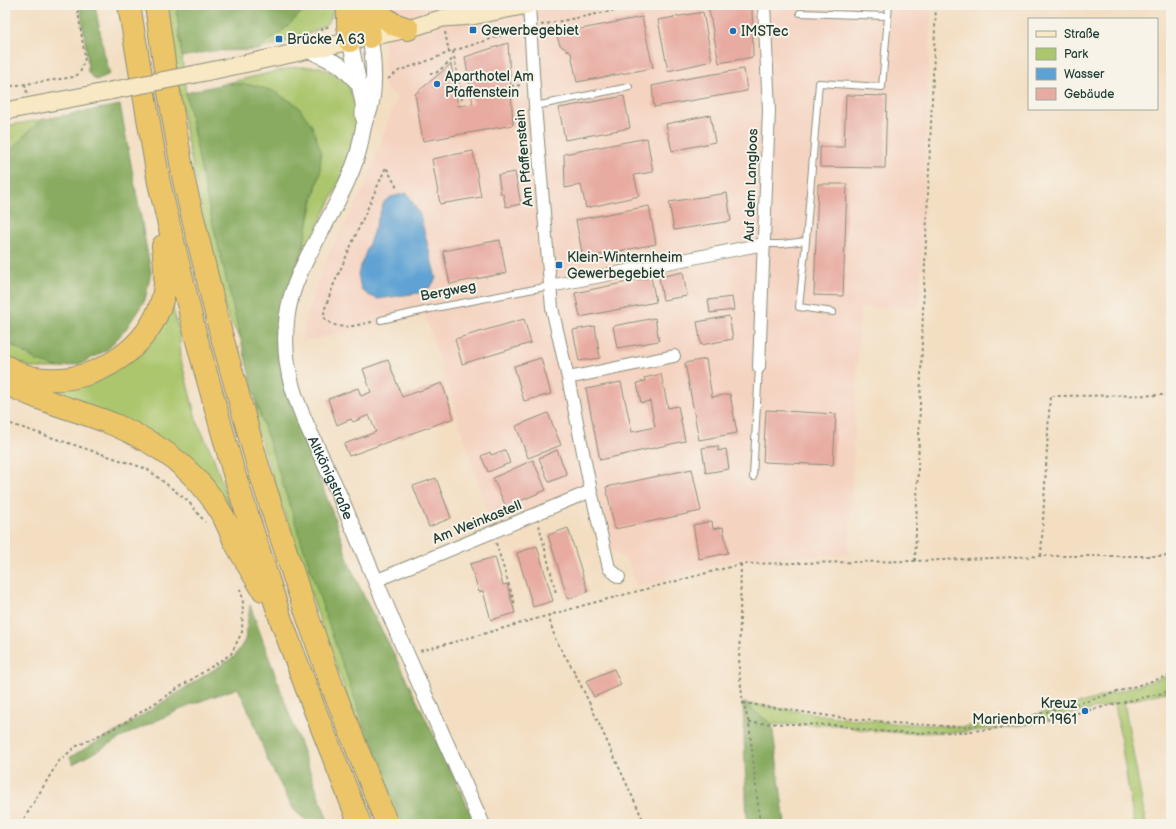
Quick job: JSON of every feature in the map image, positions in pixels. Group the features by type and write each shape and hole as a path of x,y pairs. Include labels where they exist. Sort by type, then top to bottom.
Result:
{"highway":[{"path":"129,5 159,183 198,344 233,470 281,620 316,715 360,824"},
{"path":"156,5 184,181 220,330 258,466 299,592 332,686 387,824"},
{"path":"348,5 348,24 360,39"},
{"path":"360,39 365,5"},
{"path":"369,5 393,24 408,29"},
{"path":"5,366 31,377 45,380 73,378 109,365 120,358 139,341 156,316 163,297 166,275 159,183"},
{"path":"5,382 35,396 115,425 145,440 168,454 189,472 210,495 224,518 247,564 281,620"}],"main road":[{"path":"5,111 196,74 408,29 443,18 472,16 528,5"}],"street":[{"name":"Am Pfaffenstein","path":"528,5 552,308 568,378"},
{"name":"Auf dem Langloos","path":"759,367 769,110 764,5"},
{"name":"Altkönigstraße","path":"360,39 358,83 363,103 364,124"},
{"name":"Altkönigstraße","path":"360,39 374,65 374,77 369,110 353,167 337,204 295,286 287,314 285,337 286,357 294,394 482,824"},
{"path":"309,50 340,66 358,83"},
{"name":"Bergweg","path":"550,286 764,244"},
{"path":"619,577 609,568 591,491 568,378 674,356"},
{"name":"Am Weinkastell","path":"375,581 591,491"}],"lane":[{"path":"833,312 799,307 819,83 882,87 889,5"},
{"path":"800,13 888,16"},
{"path":"535,106 629,87"},
{"path":"764,244 782,244 806,241"},
{"name":"Bergweg","path":"381,320 550,286"},
{"path":"753,477 759,367"}],"path":[{"path":"5,87 74,77 80,73 85,58 76,5"},
{"path":"537,26 642,5"},
{"path":"915,561 936,5"},
{"path":"446,33 449,52 522,30"},
{"path":"453,51 462,100 457,100"},
{"path":"430,73 436,73 454,58"},
{"path":"25,84 27,97"},
{"path":"381,320 343,327 331,325 325,319 324,311 333,286 386,167 397,188"},
{"path":"1041,556 1050,396 1171,395"},
{"path":"5,422 147,468 188,501 206,523"},
{"path":"536,514 556,593"},
{"path":"492,532 515,605"},
{"path":"407,655 548,615 741,564 915,561 1041,556 1171,556"},
{"path":"741,564 740,671 743,703 749,723 760,824"},
{"path":"21,824 58,762 75,747 124,723 231,654 242,632 243,599 238,580"},
{"path":"548,615 556,641 573,669 645,824"},
{"path":"743,703 836,717 894,723 963,727 1027,717 1091,700 1171,675"},
{"path":"749,723 838,725 863,730 906,733 964,732 1026,725 1171,691"}],"shaded area":[{"path":"383,5 931,5 920,304 916,308 860,308 849,555 741,558 636,588 630,564 608,547 594,481 492,527 425,315 302,342 306,315 323,265 367,183 397,96 385,88"}],"green space":[{"path":"80,5 95,5 110,74 96,80 88,73"},
{"path":"166,5 176,5 186,93 207,199 241,339 228,318 210,248 186,136"},
{"path":"176,5 309,5 287,27 257,50 212,51 182,57"},
{"path":"309,5 335,5 330,20 317,30 257,50 287,27"},
{"path":"295,67 320,67 338,75 349,87 354,102 357,124 341,179 296,271 320,173 254,85 227,83"},
{"path":"227,83 254,85 273,91 297,105 312,126 321,151 320,173 312,200 303,249 279,334 279,364 287,394 334,517 350,566 458,785 475,824 403,824 373,750 327,620 256,402 207,199 186,93"},
{"path":"120,105 151,272 145,300 125,330 107,350 82,363 60,368 38,361 5,341 5,158 18,142 40,120"},
{"path":"40,120 18,142 5,158 5,126"},
{"path":"172,304 180,336 181,360 197,422 213,456 231,510 217,497 35,384 75,384"},
{"path":"5,341 38,361 60,368 31,368 5,356"},
{"path":"256,402 286,492 403,824 397,824 349,702 320,621 256,427"},
{"path":"250,605 329,824 310,824 294,810 268,761 253,720 238,688 192,704 126,735 73,764 70,757 121,729 235,656 245,640"},
{"path":"1171,675 1171,691 1124,702 1146,824 1134,824 1115,704 1026,725 964,732 906,733 863,730 838,725 772,724 743,703 836,717 894,723 963,727 1027,717 1091,700"},
{"path":"743,703 772,724 785,824 747,824"}],"water":[{"path":"407,193 420,215 436,278 425,292 378,299 368,295 361,289 358,274 384,202 391,197"}],"building":[{"name":"IMSTec","path":"708,5 752,5 753,57 719,63"},
{"path":"703,12 712,61 668,71 658,20"},
{"path":"642,17 653,68 577,82 571,53 560,45 556,34"},
{"path":"508,43 513,125 423,141 415,94 451,64 458,106 473,104 465,57"},
{"path":"744,69 747,91 654,107 652,86"},
{"path":"846,95 887,96 885,168 820,167 820,147 844,147"},
{"path":"624,96 630,128 565,140 559,108"},
{"path":"710,115 715,142 672,151 666,124"},
{"path":"647,138 653,172 634,175 639,196 586,208 581,185 565,188 564,154"},
{"path":"473,151 481,197 440,204 432,159"},
{"path":"515,172 521,204 506,207 503,194 501,194 498,175"},
{"path":"818,184 847,184 843,296 814,295"},
{"path":"727,193 731,221 674,230 669,202"},
{"path":"649,206 656,244 583,258 576,220"},
{"path":"500,240 506,273 450,284 443,251"},
{"path":"683,272 687,296 663,300 659,277"},
{"path":"651,277 656,302 580,317 575,293"},
{"path":"732,297 734,310 710,313 708,300"},
{"path":"729,316 733,339 701,345 697,322"},
{"path":"655,318 659,341 617,348 613,326"},
{"path":"524,319 531,343 462,364 455,339"},
{"path":"595,326 600,358 579,361 573,330"},
{"path":"541,358 551,394 524,401 514,366"},
{"path":"706,359 712,397 730,394 737,433 699,440 685,363"},
{"path":"388,360 402,397 442,383 454,418 349,456 344,444 376,432 369,415 353,422 351,419 337,425 328,399 358,388 361,396 371,392 363,369"},
{"path":"661,374 668,408 678,406 685,441 600,460 586,389 621,382 632,432 655,427 650,401 641,403 637,383 645,381 644,378"},
{"path":"766,410 836,414 833,465 763,462"},
{"path":"548,413 561,445 528,458 516,426"},
{"path":"718,446 718,451 726,449 729,469 706,473 702,448"},
{"path":"505,450 510,463 488,472 481,456 490,452 491,455"},
{"path":"557,450 567,475 549,482 539,458"},
{"path":"533,460 546,490 506,507 493,478"},
{"path":"692,469 701,511 615,529 606,487"},
{"path":"436,478 451,518 429,527 413,486"},
{"path":"712,521 713,529 723,527 728,553 699,559 693,525"},
{"path":"568,528 588,592 568,599 548,535"},
{"path":"537,546 553,601 533,607 517,553"},
{"path":"495,557 503,585 507,584 515,613 491,620 483,591 479,592 470,564"},
{"path":"614,669 621,685 594,697 586,681"}],"place":[{"name":"Gewerbegebiet","path":"473,30"},
{"name":"IMSTec","path":"733,31"},
{"name":"Brücke A 63","path":"279,39"},
{"name":"Aparthotel Am Pfaffenstein","path":"437,84"},
{"name":"Klein-Winternheim Gewerbegebiet","path":"559,265"},
{"name":"Kreuz Marienborn 1961","path":"1085,711"}]}
